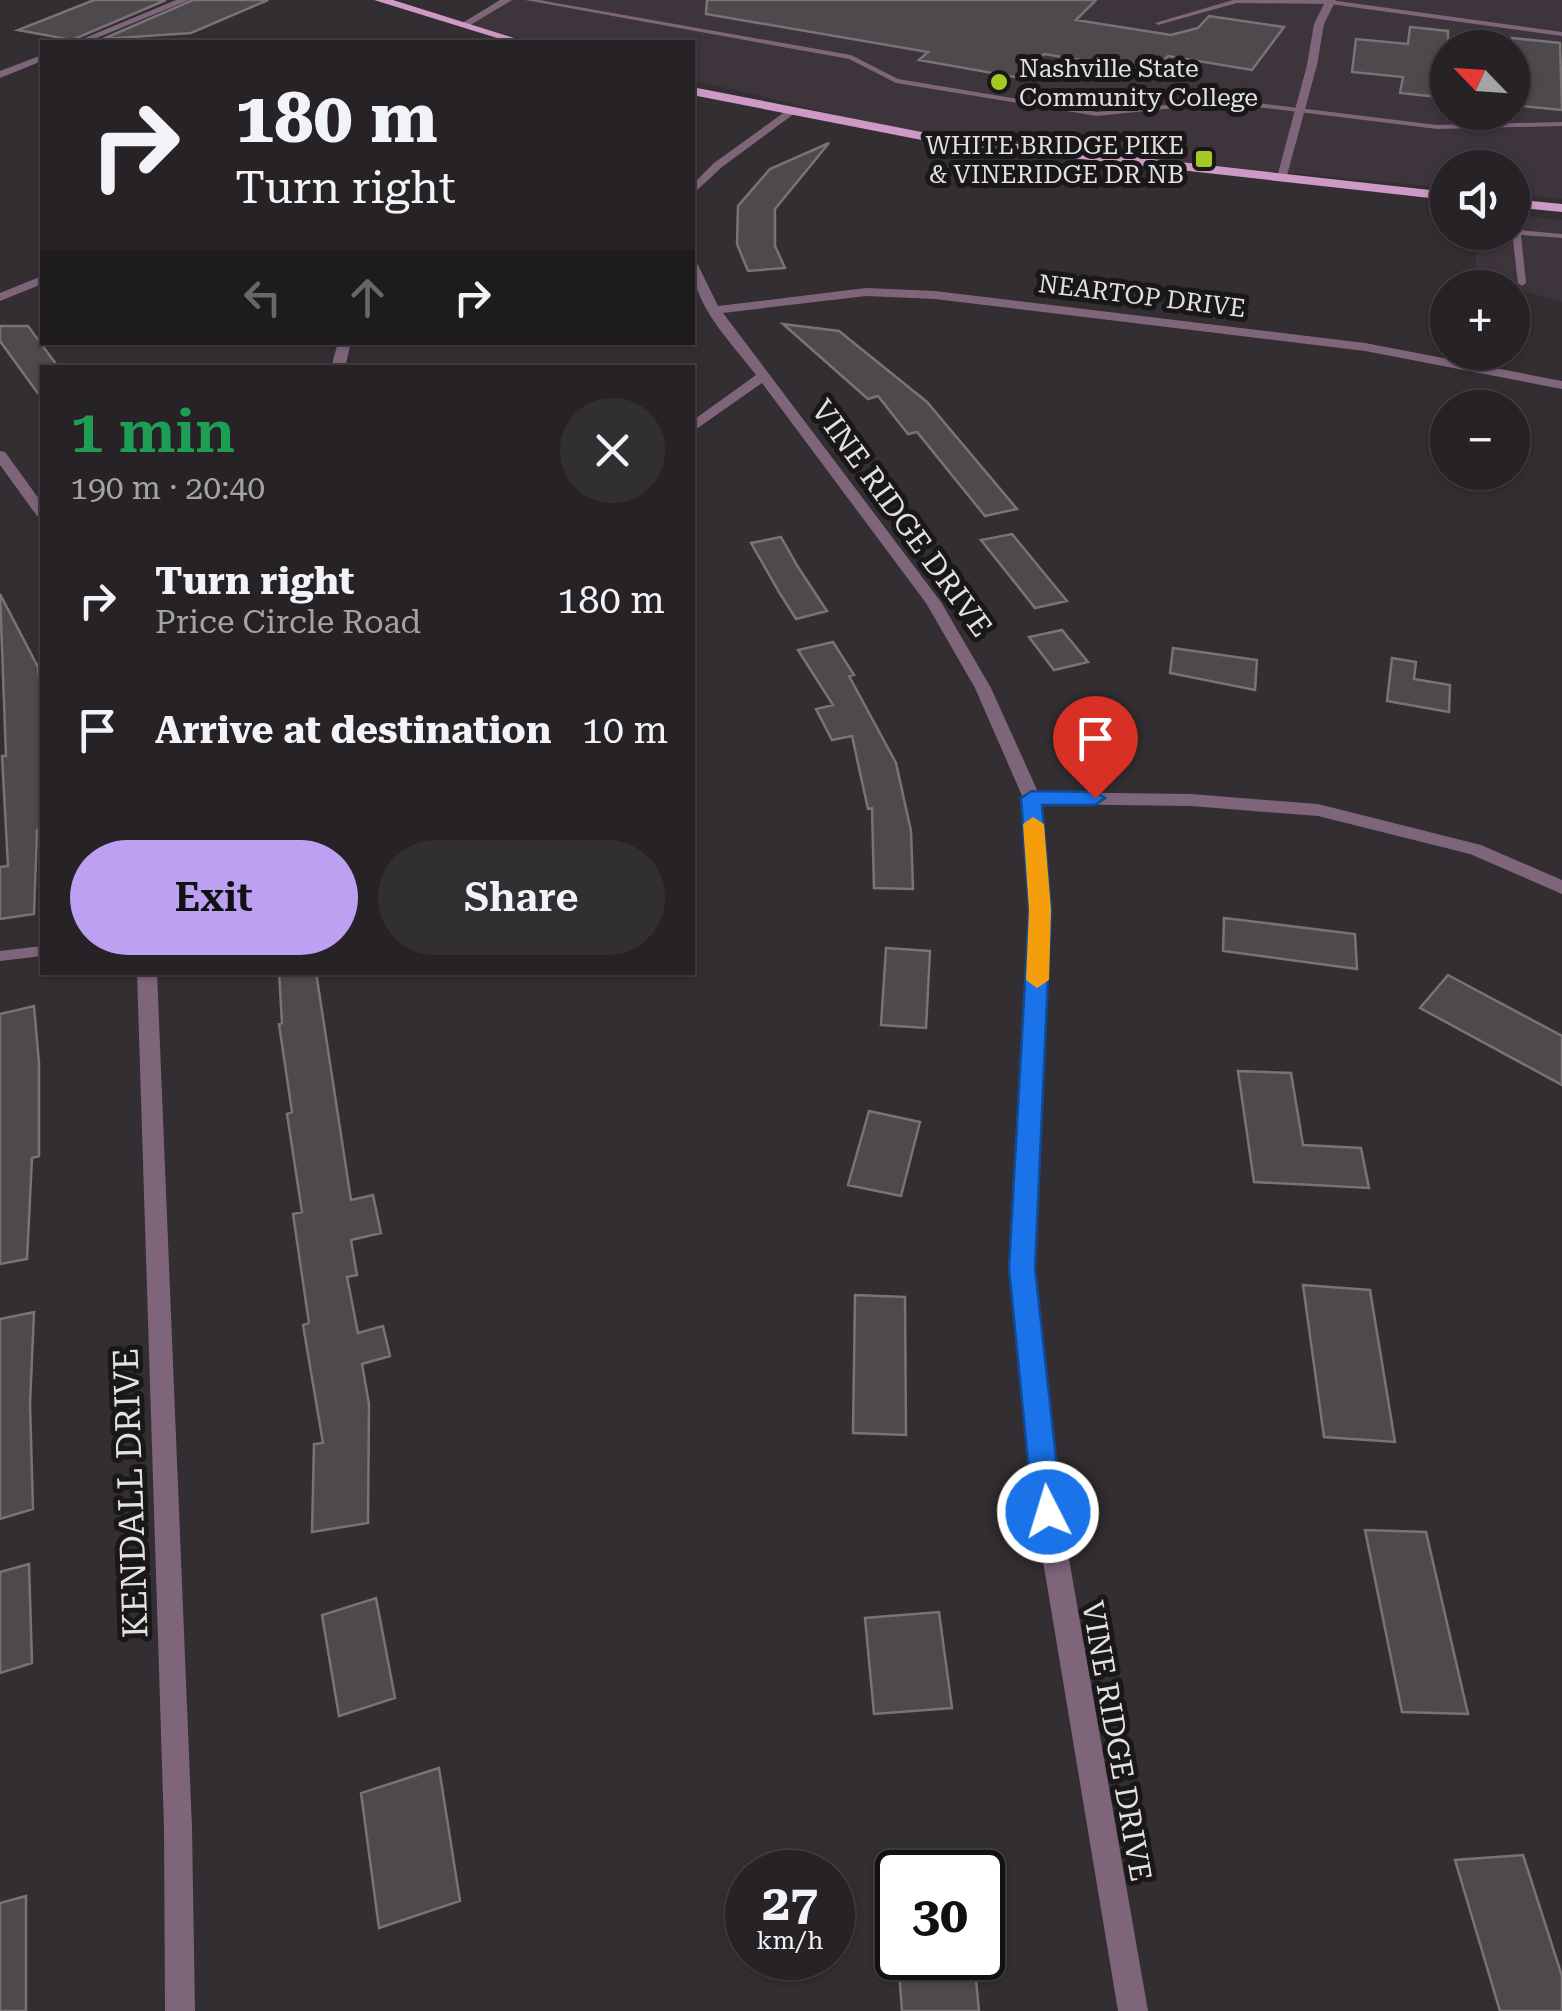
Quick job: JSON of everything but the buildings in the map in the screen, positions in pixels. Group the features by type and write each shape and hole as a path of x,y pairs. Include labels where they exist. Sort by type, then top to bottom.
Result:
{"main road":[{"path":"380,0 514,40"},
{"path":"695,92 937,139 1430,194"},
{"path":"1530,205 1562,208"}],"street":[{"path":"85,40 184,0"},
{"path":"464,25 507,0"},
{"path":"1280,179 1319,24 1331,1"},
{"path":"0,75 40,59"},
{"path":"695,189 718,165 790,113"},
{"name":"VINE RIDGE DRIVE","path":"695,271 714,310 762,377 933,602 983,688 1032,798 1040,910 1022,1268 1048,1512 1133,2011"},
{"path":"0,297 40,281"},
{"name":"NEARTOP DRIVE","path":"714,310 866,292 935,295 1365,347 1562,384"},
{"path":"695,426 762,377"},
{"path":"0,455 40,507"},
{"path":"1032,798 1191,800 1318,810 1475,849 1562,887"},
{"name":"KENDALL DRIVE","path":"147,975 178,1828 180,2011"}],"lane":[{"path":"528,0 851,57 896,80 1097,114 1224,101 1438,127 1562,124"},
{"path":"1158,23 1237,0 1331,1 1562,34"},
{"path":"1530,233 1562,236"},
{"path":"0,956 40,951"}],"shaded area":[{"name":"Nashville State Community College","path":"505,0 1562,0 1562,199 1530,196 1530,150 1430,150 1430,186 937,139 695,80 695,40 529,40 464,25"},
{"path":"1530,217 1562,220 1562,302 1530,293 1530,270 1476,270 1476,250 1530,250"}],"slow traffic":[{"path":"1033,824 1040,910 1037,980"}],"place":[{"name":"Nashville State Community College","path":"999,82"},
{"name":"WHITE BRIDGE PIKE & VINERIDGE DR NB","path":"1204,159"}],"route":[{"path":"1048,1512 1022,1268 1040,910 1032,798 1095,798"}]}
